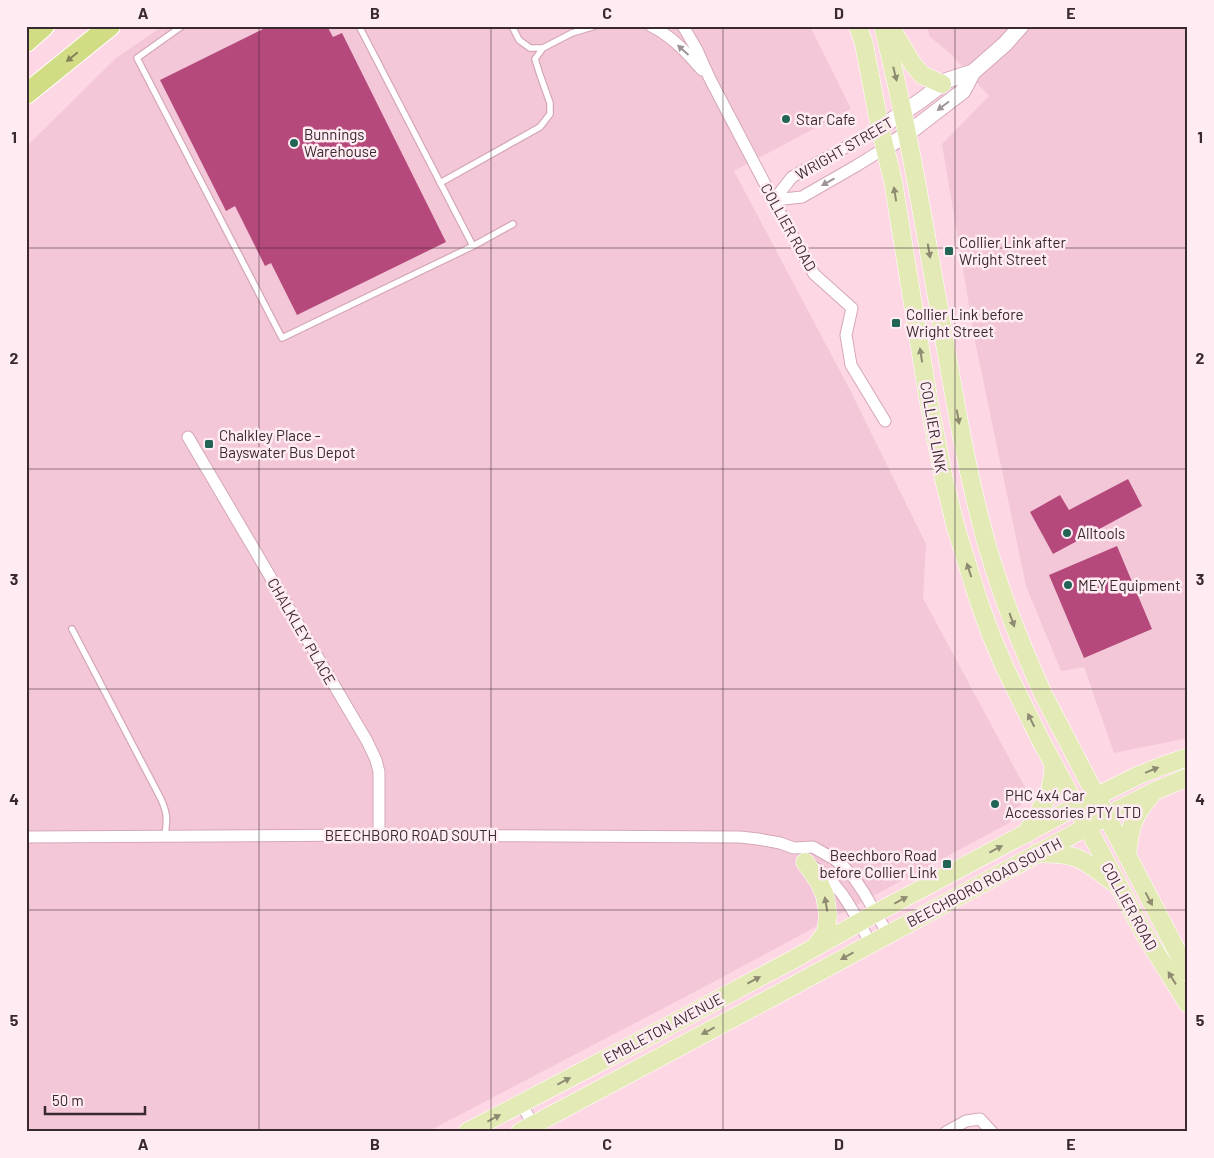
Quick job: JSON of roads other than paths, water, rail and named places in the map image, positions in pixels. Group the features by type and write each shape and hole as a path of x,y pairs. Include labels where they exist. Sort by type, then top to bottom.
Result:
{"highway":[{"path":"26,42 44,26"},
{"path":"26,94 110,26"}],"main road":[{"name":"COLLIER LINK","path":"858,26 864,44 880,128 893,181 929,403 956,528 991,635 1019,697 1076,806"},
{"name":"COLLIER LINK","path":"883,26 897,82 963,446 980,520 996,574 1030,666 1096,796"},
{"path":"890,26 912,64 922,75 942,84"},
{"name":"BEECHBORO ROAD SOUTH","path":"859,923 1076,806 1137,776 1188,757"},
{"path":"1025,834 1048,796 1054,774 1053,763"},
{"name":"BEECHBORO ROAD SOUTH","path":"870,944 1106,816 1155,791 1188,777"},
{"path":"1127,856 1132,824 1139,810 1155,791"},
{"name":"COLLIER ROAD","path":"1096,796 1188,972"},
{"name":"COLLIER ROAD","path":"1076,806 1148,941 1188,1004"},
{"path":"1037,853 1059,854 1077,858 1093,867 1119,887"},
{"path":"805,862 825,896 828,915 826,932 814,947"},
{"name":"EMBLETON AVENUE","path":"467,1132 859,923"},
{"name":"EMBLETON AVENUE","path":"530,1130 870,944"},
{"path":"713,1002 718,1008 723,1009 729,1008 741,1001 767,1000"}],"street":[{"name":"COLLIER ROAD","path":"651,26 658,29 685,51 710,79"},
{"name":"COLLIER ROAD","path":"683,26 814,274 852,308 846,335 851,365 885,421"},
{"name":"WRIGHT STREET","path":"774,200 802,197 907,134 963,91 973,72 1005,44 1021,26"},
{"name":"WRIGHT STREET","path":"774,200 792,177 880,128 948,80 973,72"},
{"name":"CHALKLEY PLACE","path":"188,437 376,760 379,772 379,835"},
{"name":"BEECHBORO ROAD SOUTH","path":"26,836 379,835 740,837 758,839 794,848 813,847 834,859 854,878 888,934"},
{"path":"794,848 805,862 828,877 847,902 870,944"},
{"path":"521,1103 530,1130"},
{"path":"946,1132 966,1121 980,1119 992,1132"}],"lane":[{"path":"182,26 137,58 282,338 474,246 513,224"},
{"path":"358,26 474,246"},
{"path":"512,26 519,40 530,48 543,48 572,33 595,26"},
{"path":"572,33 579,26"},
{"path":"440,183 540,127 550,114 550,103 536,59 543,48"},
{"path":"72,629 161,799 166,811 166,836"}],"place":[{"name":"Star Cafe","path":"786,119"},
{"name":"Bunnings Warehouse","path":"294,143"},
{"name":"Collier Link after Wright Street","path":"949,251"},
{"name":"Collier Link before Wright Street","path":"896,323"},
{"name":"Chalkley Place - Bayswater Bus Depot","path":"209,444"},
{"name":"Alltools","path":"1067,533"},
{"name":"MEY Equipment","path":"1068,585"},
{"name":"PHC 4x4 Car Accessories PTY LTD","path":"995,804"},
{"name":"Beechboro Road before Collier Link","path":"947,864"}]}
